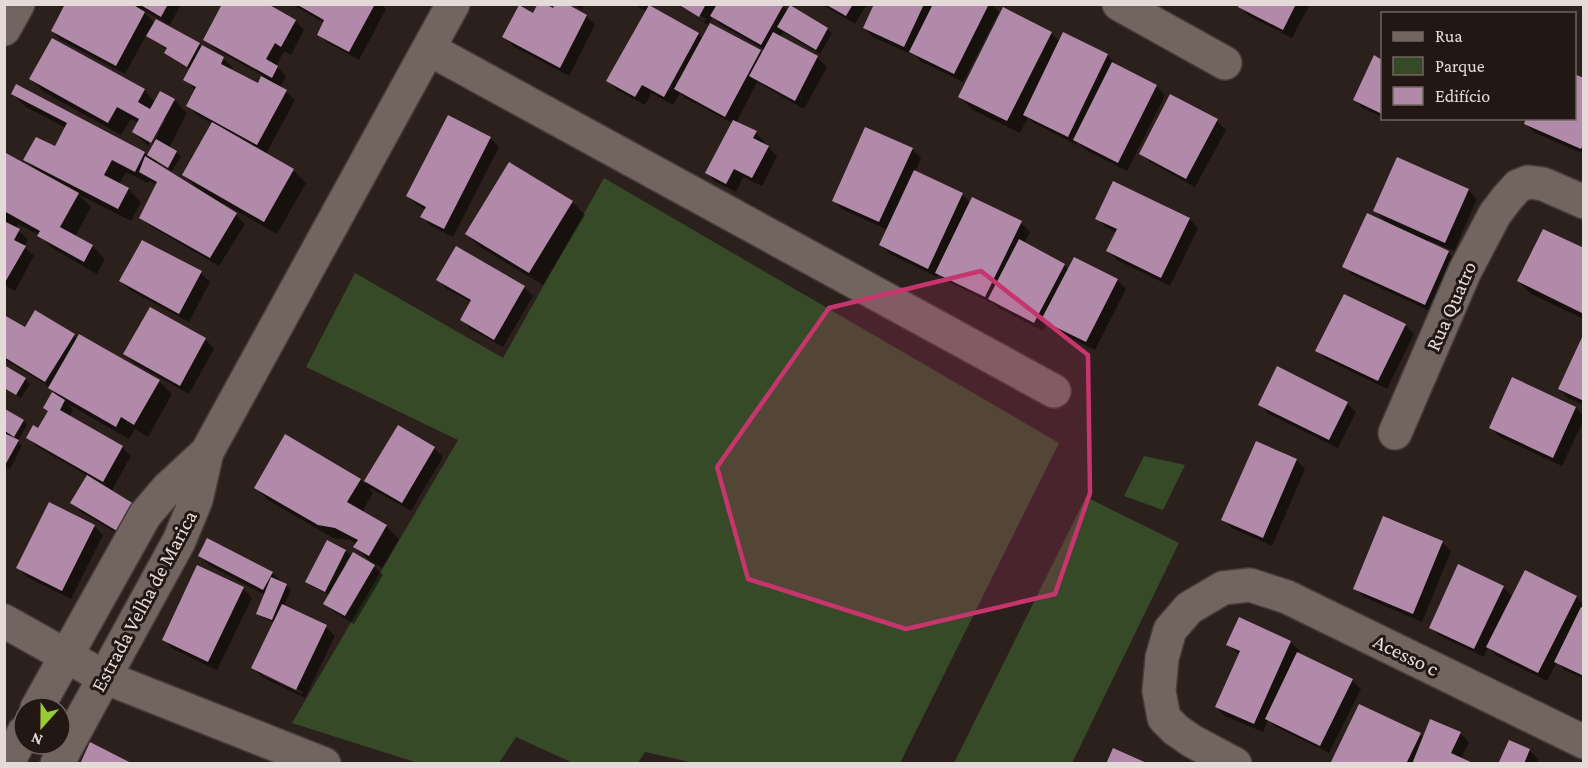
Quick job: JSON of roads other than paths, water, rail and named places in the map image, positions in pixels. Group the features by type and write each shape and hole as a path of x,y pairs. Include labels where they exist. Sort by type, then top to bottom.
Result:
{"street":[{"path":"4,29 18,4"},
{"path":"207,452 453,4"},
{"path":"1119,4 1225,63"},
{"path":"429,49 1054,391"},
{"name":"Rua Quatro","path":"1395,433 1465,271 1495,214 1518,186 1528,182 1543,184 1584,202"},
{"name":"Estrada Velha de Marica","path":"44,696 145,515 168,488 207,452"},
{"name":"Estrada Velha de Marica","path":"57,764 179,541 196,500 207,452"},
{"name":"Acesso c","path":"1236,764 1176,730 1164,718 1159,691 1162,658 1170,630 1189,608 1223,588 1250,585 1287,597 1584,742"},
{"path":"4,621 104,677 324,764"}]}
